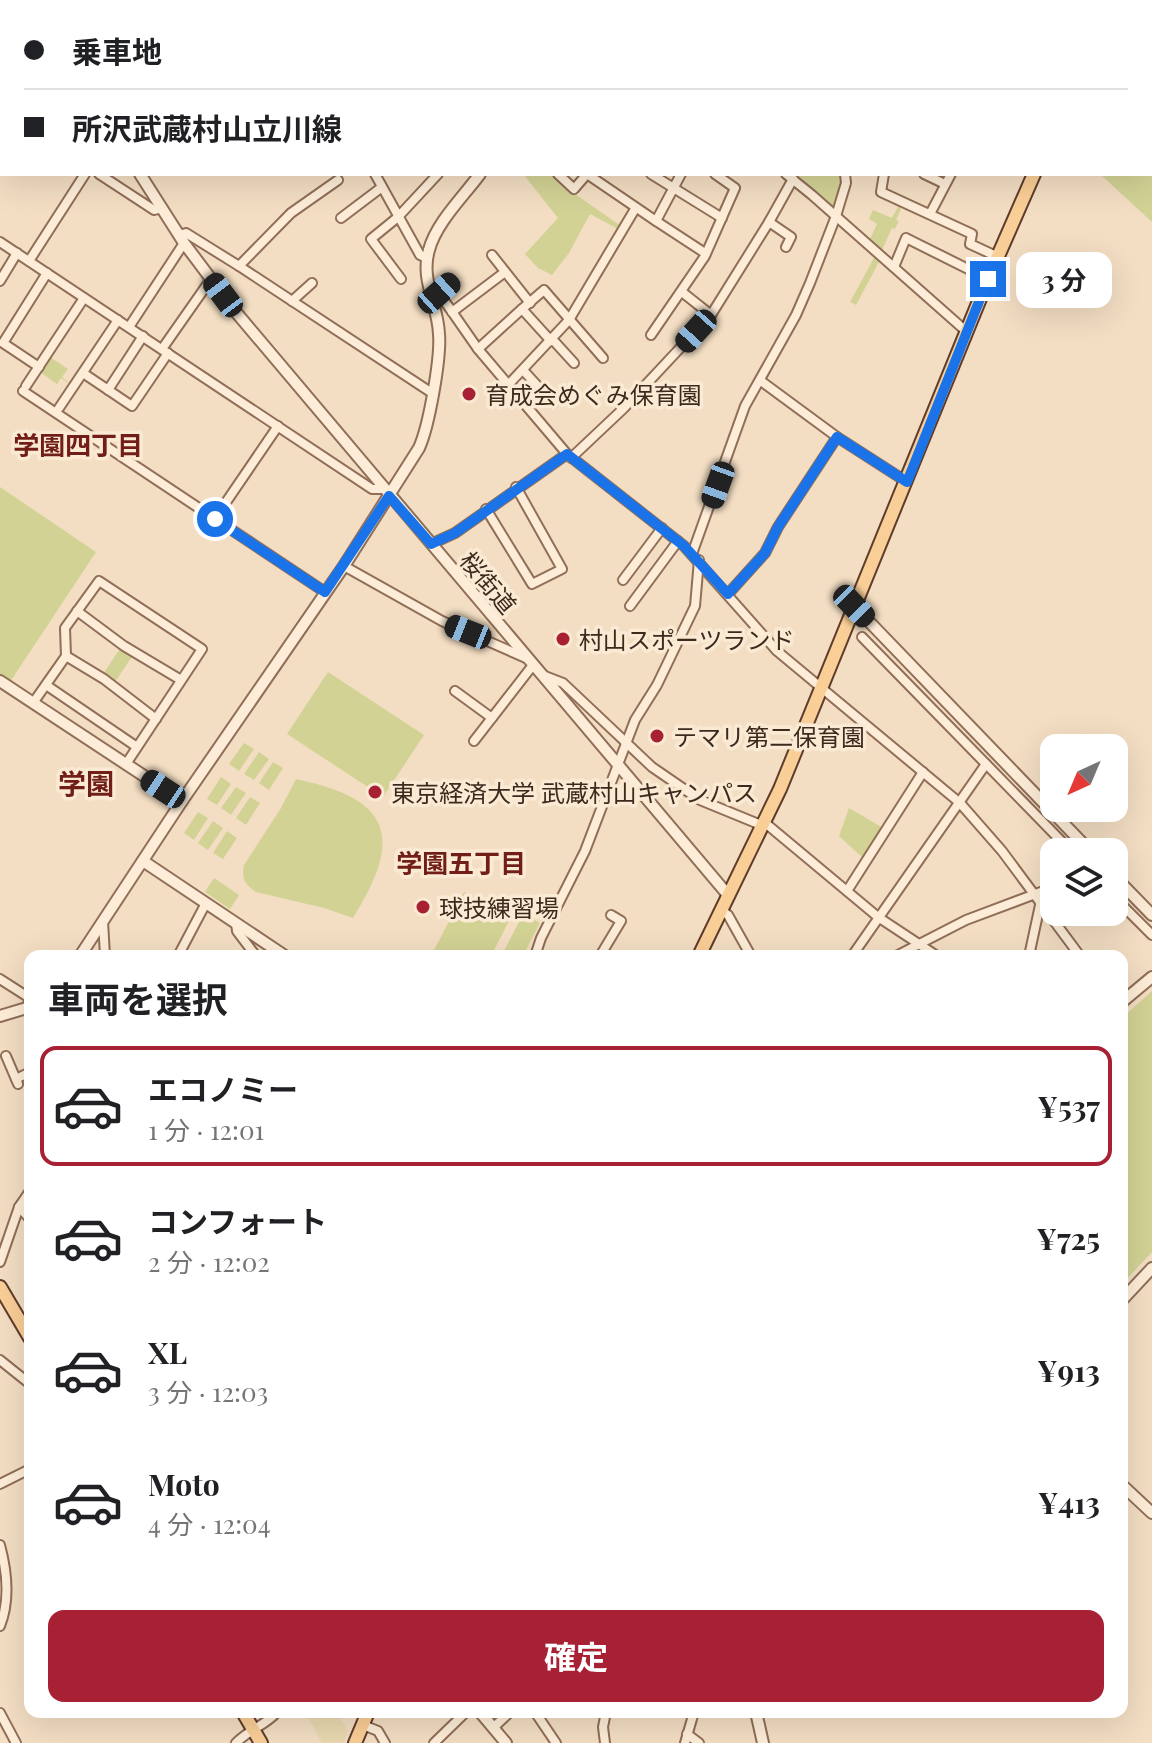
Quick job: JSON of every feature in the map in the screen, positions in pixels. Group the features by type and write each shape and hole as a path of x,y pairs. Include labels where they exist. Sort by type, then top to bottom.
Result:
{"main road":[{"path":"702,950 780,789 988,279 1033,176"},
{"path":"0,1287 24,1328"},
{"path":"247,1718 261,1743"},
{"path":"355,1743 366,1718"}],"street":[{"path":"29,261 84,176"},
{"path":"102,176 154,210 162,208"},
{"name":"桜街道","path":"141,176 211,279 386,492 728,895"},
{"path":"376,176 420,255 427,258"},
{"path":"401,279 371,239 398,217 436,176"},
{"path":"479,176 436,234 427,258 426,277 435,294 569,456 678,541 696,557 777,651 960,803 1002,851 1040,905 1030,950"},
{"path":"560,176 574,189 585,176"},
{"path":"590,176 705,253"},
{"path":"654,176 722,218"},
{"path":"656,221 680,176"},
{"path":"651,335 705,253 735,188 718,176"},
{"path":"431,544 455,533 516,487 569,456 635,397 711,315 769,222 789,176 967,332"},
{"path":"538,950 585,851 635,720 657,685 695,606 696,557 745,406 796,315 836,216 845,176"},
{"path":"884,176 881,192 972,234 970,244 998,257"},
{"path":"928,176 945,184"},
{"path":"930,214 950,176"},
{"path":"239,266 291,213 338,180"},
{"path":"341,218 382,187"},
{"path":"508,385 569,320 635,209"},
{"path":"769,222 791,237 786,247"},
{"path":"129,327 186,233 432,393"},
{"path":"894,267 906,238 988,279"},
{"path":"0,242 372,489 386,492"},
{"path":"0,281 17,253"},
{"path":"492,255 526,306 574,363"},
{"path":"452,312 505,272"},
{"path":"39,367 3,343 47,273"},
{"path":"83,373 132,406 211,279"},
{"path":"435,294 452,281"},
{"path":"292,301 312,283"},
{"path":"478,349 544,290 603,358"},
{"path":"682,292 711,315"},
{"path":"84,950 344,566 386,492 414,458 423,439 440,337 435,294"},
{"path":"84,298 24,389 325,592"},
{"path":"59,408 118,320"},
{"path":"108,390 143,336"},
{"path":"523,370 553,403"},
{"path":"761,381 837,437 907,482"},
{"path":"218,514 278,426"},
{"path":"728,594 765,553 778,527 837,437"},
{"path":"486,509 532,584 562,569 516,487"},
{"path":"623,580 662,528"},
{"path":"630,606 678,541"},
{"path":"344,566 563,683 652,767 700,800 762,823 878,917 928,950"},
{"path":"33,703 66,656 65,628 99,581 146,610 202,649 126,764"},
{"path":"854,606 1077,838"},
{"path":"77,611 124,646 181,680"},
{"path":"862,637 1057,838"},
{"path":"66,656 104,679 156,719"},
{"path":"474,741 533,666"},
{"path":"0,681 182,801"},
{"path":"46,685 137,747"},
{"path":"923,699 933,689"},
{"path":"455,691 492,718"},
{"path":"856,950 986,764"},
{"path":"847,891 923,772"},
{"path":"143,861 276,950"},
{"path":"1128,890 1152,915"},
{"path":"908,950 966,920 1040,891"},
{"path":"181,950 206,903"},
{"path":"721,910 728,915 748,950"},
{"path":"1128,911 1152,935"},
{"path":"604,950 621,921 611,915"},
{"path":"103,920 105,950"},
{"path":"236,923 237,931 251,950"},
{"path":"1056,926 1075,950"},
{"path":"1128,997 1152,977"},
{"path":"0,979 24,994"},
{"path":"0,1016 24,1010"},
{"path":"6,1056 17,1082 24,1077"},
{"path":"0,1262 24,1200"},
{"path":"19,1207 24,1212"},
{"path":"1128,1294 1152,1268"},
{"path":"0,1360 24,1379"},
{"path":"0,1484 24,1472"},
{"path":"1128,1491 1152,1513"},
{"path":"0,1545 6,1568 5,1615 0,1626"},
{"path":"0,1713 16,1743"},
{"path":"236,1743 270,1718"},
{"path":"366,1718 385,1743"},
{"path":"438,1741 460,1718"},
{"path":"486,1718 506,1743"},
{"path":"494,1727 504,1718"},
{"path":"539,1718 556,1743"},
{"path":"605,1718 605,1743"},
{"path":"692,1718 686,1739 699,1743"},
{"path":"757,1718 763,1743"}],"shaded area":[{"path":"525,176 555,176 621,226 616,228 590,214 569,253 552,275 538,268 525,254 558,218"},
{"path":"798,176 843,176 837,209"},
{"path":"1102,176 1152,176 1152,222"},
{"path":"900,203 903,204 896,220 899,221 895,229 892,228 881,252 869,241 877,224 869,219 873,210 892,218"},
{"path":"875,256 880,260 856,305 850,302"},
{"path":"50,357 68,369 62,377 73,386 61,378 57,384 40,372"},
{"path":"0,487 96,552 10,682 0,676"},
{"path":"121,647 133,655 115,682 103,674"},
{"path":"328,672 424,735 383,797 287,734"},
{"path":"244,743 254,749 239,771 229,764"},
{"path":"259,752 269,759 254,780 244,774"},
{"path":"273,762 283,768 269,790 259,783"},
{"path":"221,777 231,784 217,805 207,799"},
{"path":"296,779 328,787 353,798 370,811 380,826 383,844 379,865 353,918 256,892 245,881 244,865"},
{"path":"236,787 246,793 231,815 221,808"},
{"path":"250,797 260,803 246,825 236,818"},
{"path":"849,808 883,828 864,859 839,836"},
{"path":"198,812 208,818 194,840 184,833"},
{"path":"213,821 223,828 208,850 198,843"},
{"path":"227,831 237,838 223,859 213,853"},
{"path":"214,878 239,895 230,909 205,892"},
{"path":"464,892 511,917 494,950 434,950"},
{"path":"523,914 540,923 526,950 505,950"},
{"path":"1152,991 1152,1252 1128,1278 1128,1013"},
{"path":"309,1718 340,1718 348,1731 344,1743 322,1743"}],"place":[{"name":"育成会めぐみ保育園","path":"469,394"},
{"name":"村山スポーツランド","path":"563,639"},
{"name":"テマリ第二保育園","path":"657,736"},
{"name":"東京経済大学 武蔵村山キャンパス","path":"375,792"},
{"name":"球技練習場","path":"423,907"}],"district":[{"name":"学園四丁目","path":"78,444"},
{"name":"学園","path":"86,782"},
{"name":"学園五丁目","path":"461,862"}],"route":[{"path":"215,519 325,592 389,496 431,544 455,533 567,454 684,546 728,594 765,553 778,527 837,437 907,482 988,279"}]}
